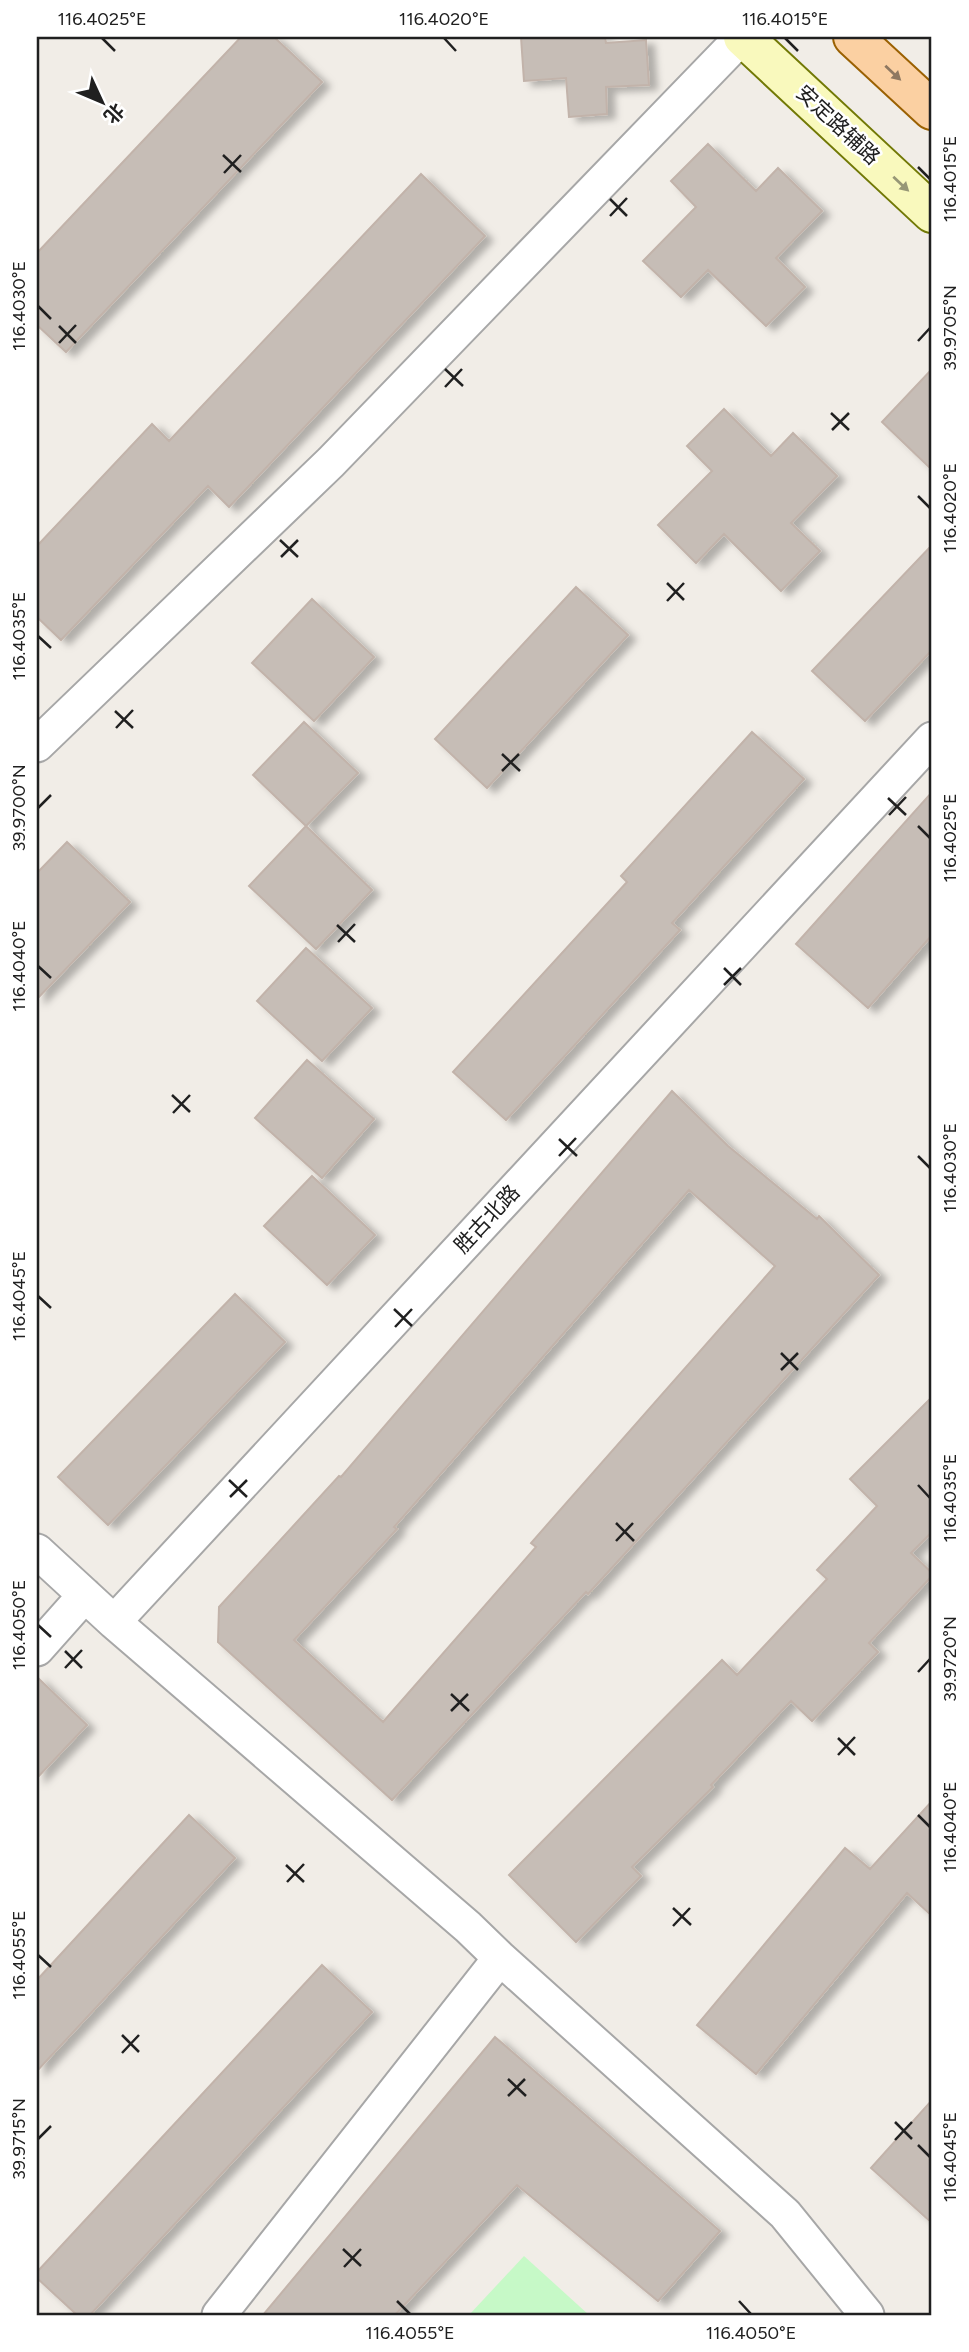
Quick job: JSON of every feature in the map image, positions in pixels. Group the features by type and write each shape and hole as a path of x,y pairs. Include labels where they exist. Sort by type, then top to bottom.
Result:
{"main road":[{"path":"853,37 932,110"}],"street":[{"name":"安定路辅路","path":"743,37 932,213"},
{"path":"37,745 331,462 743,37"},
{"name":"胜古北路","path":"114,1622 932,739"},
{"path":"37,1551 114,1622 468,1927 785,2214 867,2315"},
{"path":"37,1649 85,1595"},
{"path":"219,2315 500,1958"}],"green space":[{"path":"524,2256 589,2315 469,2315"}],"building":[{"path":"241,37 274,37 322,82 66,352 37,325 37,253"},
{"path":"521,37 605,37 606,43 646,40 649,85 606,87 607,114 569,117 566,78 524,81"},
{"path":"708,144 756,191 778,168 822,211 776,258 805,287 766,326 708,270 681,297 643,261 696,207 671,181"},
{"path":"421,174 485,236 229,507 208,486 61,640 37,617 37,546 152,424 169,441"},
{"path":"932,369 932,470 882,422"},
{"path":"724,409 771,456 793,433 837,476 791,523 820,551 781,591 724,534 696,563 658,525 712,471 687,446"},
{"path":"932,545 932,650 865,721 812,671"},
{"path":"576,587 628,635 487,788 435,739"},
{"path":"312,599 374,657 314,721 252,663"},
{"path":"304,722 358,773 306,826 253,775"},
{"path":"752,732 804,779 672,923 680,930 506,1120 453,1072 627,882 621,876"},
{"path":"932,792 932,935 868,1008 796,944"},
{"path":"306,826 372,890 316,949 249,886"},
{"path":"67,842 130,902 37,999 37,873"},
{"path":"306,948 372,1008 322,1061 257,1001"},
{"path":"307,1060 374,1119 322,1178 255,1118"},
{"path":"672,1091 728,1146 817,1219 819,1216 879,1275 588,1594 586,1592 392,1800 218,1642 219,1607 339,1476 341,1477","holes":["689,1190 775,1266 531,1543 536,1547 383,1722 294,1640 397,1529 394,1527"]},
{"path":"312,1176 375,1235 327,1285 264,1226"},
{"path":"235,1294 285,1342 108,1525 58,1477"},
{"path":"932,1397 932,1532 911,1553 932,1576 869,1643 878,1652 812,1721 791,1701 711,1785 713,1787 632,1867 641,1876 576,1942 509,1875 722,1660 737,1675 827,1579 817,1570 877,1506 850,1479"},
{"path":"37,1677 87,1725 37,1778"},
{"path":"932,1801 932,1916 907,1893 756,2074 697,2025 845,1848 870,1869"},
{"path":"189,1815 235,1858 37,2071 37,1980"},
{"path":"322,1965 372,2012 90,2315 77,2315 37,2278 37,2272"},
{"path":"495,2037 720,2231 658,2301 517,2185 395,2315 263,2315"},
{"path":"932,2100 932,2223 871,2168"}]}
